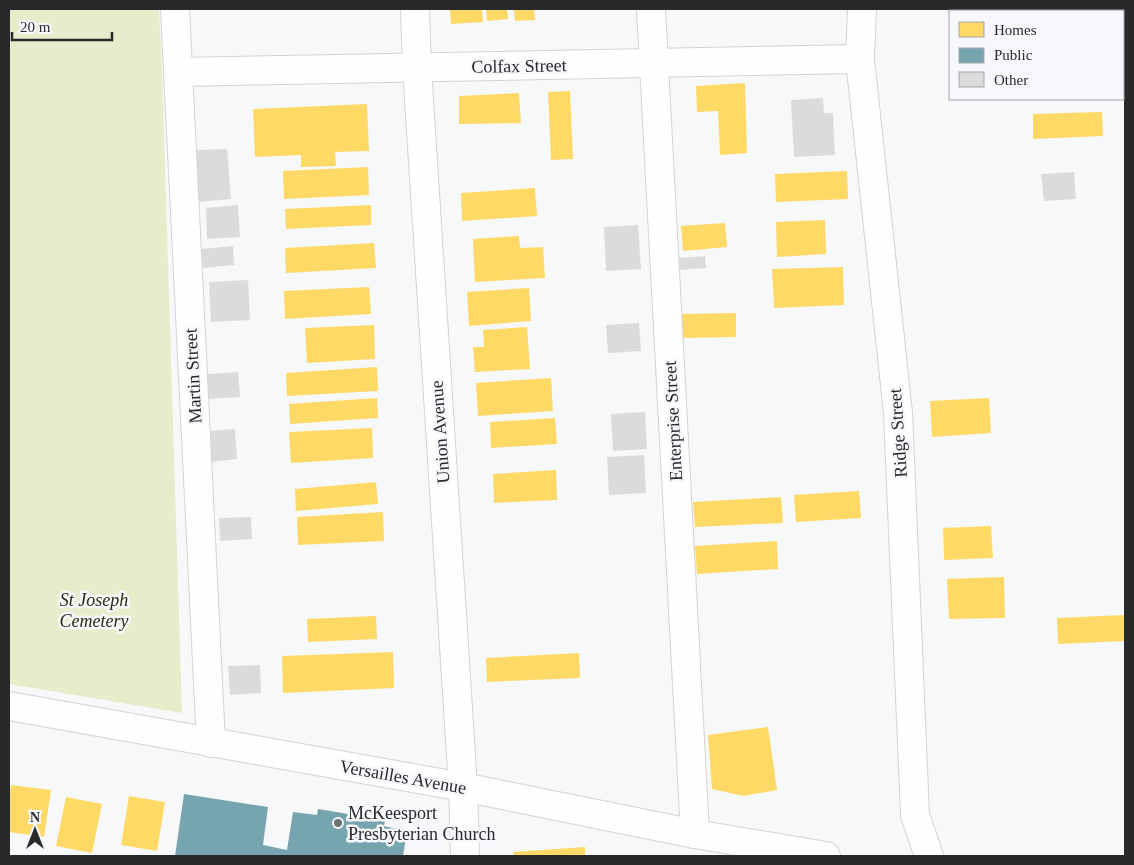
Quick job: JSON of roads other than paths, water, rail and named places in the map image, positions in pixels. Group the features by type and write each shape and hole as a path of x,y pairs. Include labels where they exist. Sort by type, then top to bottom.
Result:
{"street":[{"name":"Martin Street","path":"175,9 211,743"},
{"name":"Union Avenue","path":"414,9 463,787 465,856"},
{"name":"Enterprise Street","path":"651,9 695,834"},
{"name":"Ridge Street","path":"862,9 860,58 898,413 915,815 928,856"},
{"name":"Colfax Street","path":"178,72 655,64 860,58"},
{"name":"Versailles Avenue","path":"9,706 463,787 695,834 826,856"}],"place":[{"name":"McKeesport Presbyterian Church","path":"338,823"}],"park label":[{"name":"St Joseph Cemetery","path":"94,610"}]}
